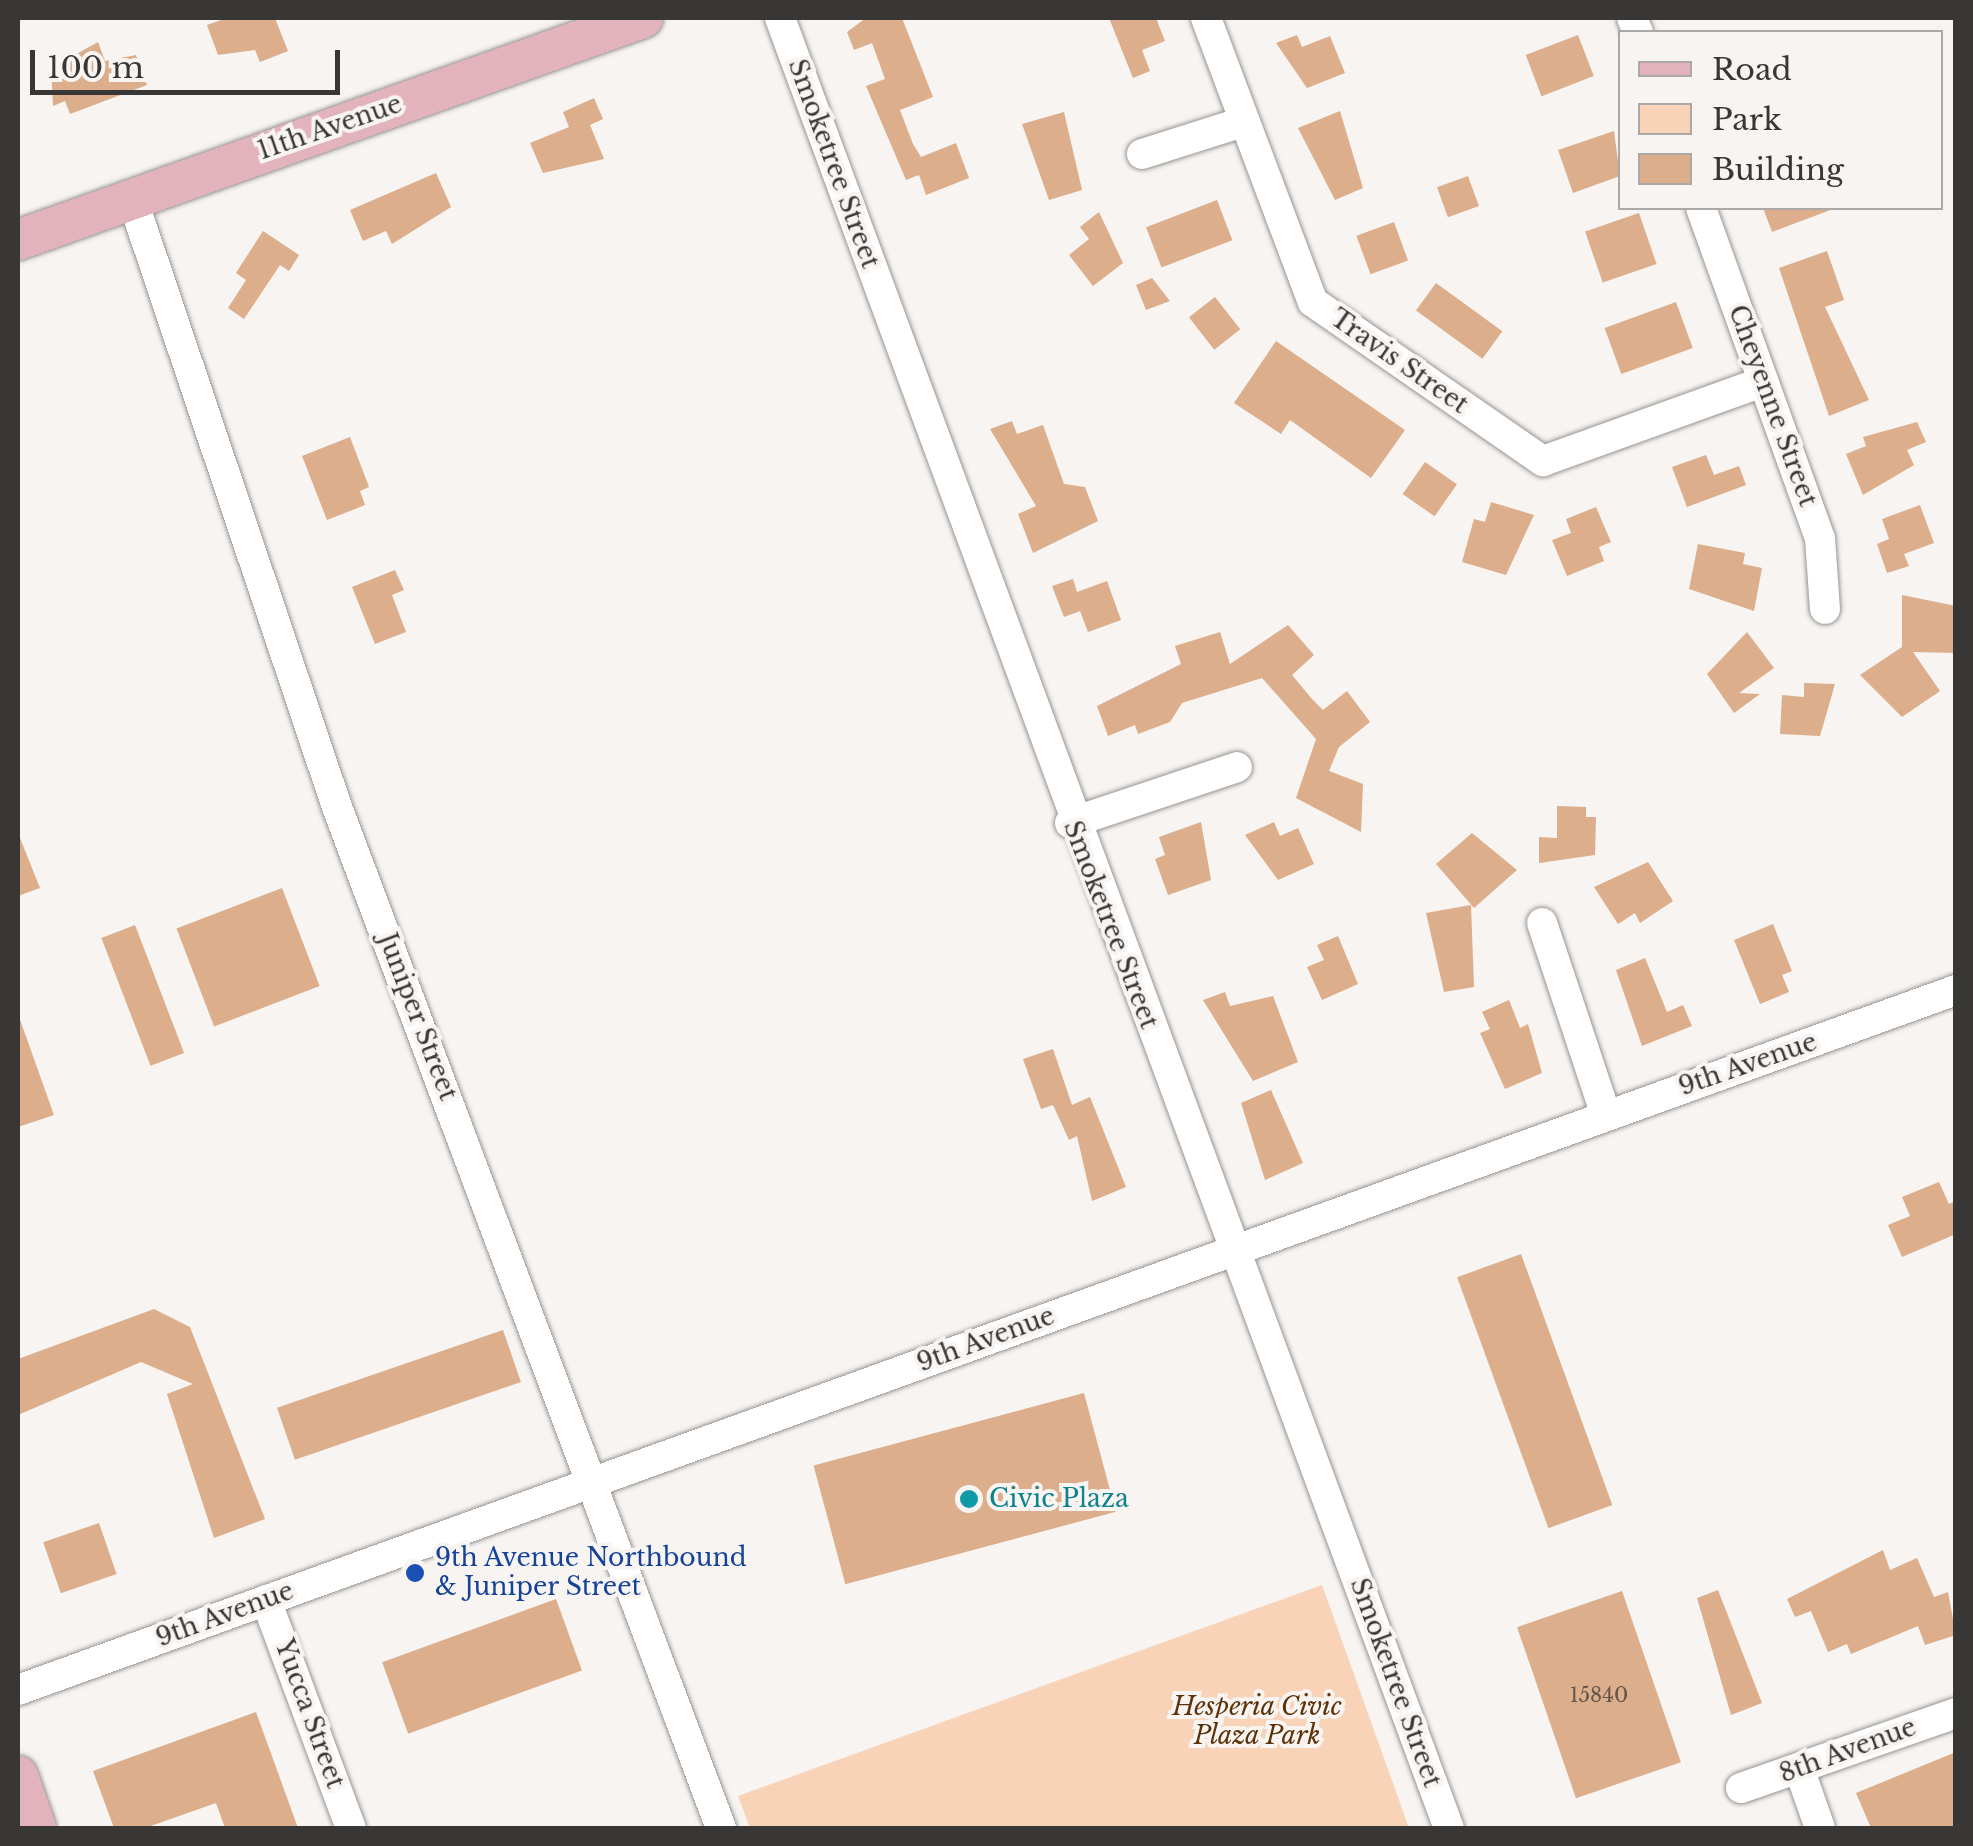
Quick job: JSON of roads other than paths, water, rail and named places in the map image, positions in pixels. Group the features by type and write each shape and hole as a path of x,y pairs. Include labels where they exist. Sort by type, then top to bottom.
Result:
{"main road":[{"name":"11th Avenue","path":"18,240 643,18"},
{"path":"18,1776 36,1828"}],"street":[{"name":"Smoketree Street","path":"780,18 1070,823 1235,1250 1449,1828"},
{"name":"Travis Street","path":"1206,18 1313,302 1543,460 1763,382"},
{"path":"1142,154 1244,122"},
{"name":"Juniper Street","path":"132,198 337,806 594,1480 721,1828"},
{"name":"Cheyenne Street","path":"1701,210 1820,538 1825,609"},
{"path":"1070,823 1237,767"},
{"path":"1542,923 1606,1114"},
{"name":"9th Avenue","path":"18,1690 1956,990"},
{"name":"Yucca Street","path":"266,1600 351,1828"},
{"name":"8th Avenue","path":"1741,1788 1800,1771 1956,1712"},
{"path":"1800,1771 1820,1828"}],"place":[{"name":"Civic Plaza","path":"969,1499"},
{"name":"9th Avenue Northbound & Juniper Street","path":"415,1573"}],"park label":[{"name":"Hesperia Civic Plaza Park","path":"1257,1722"}]}
